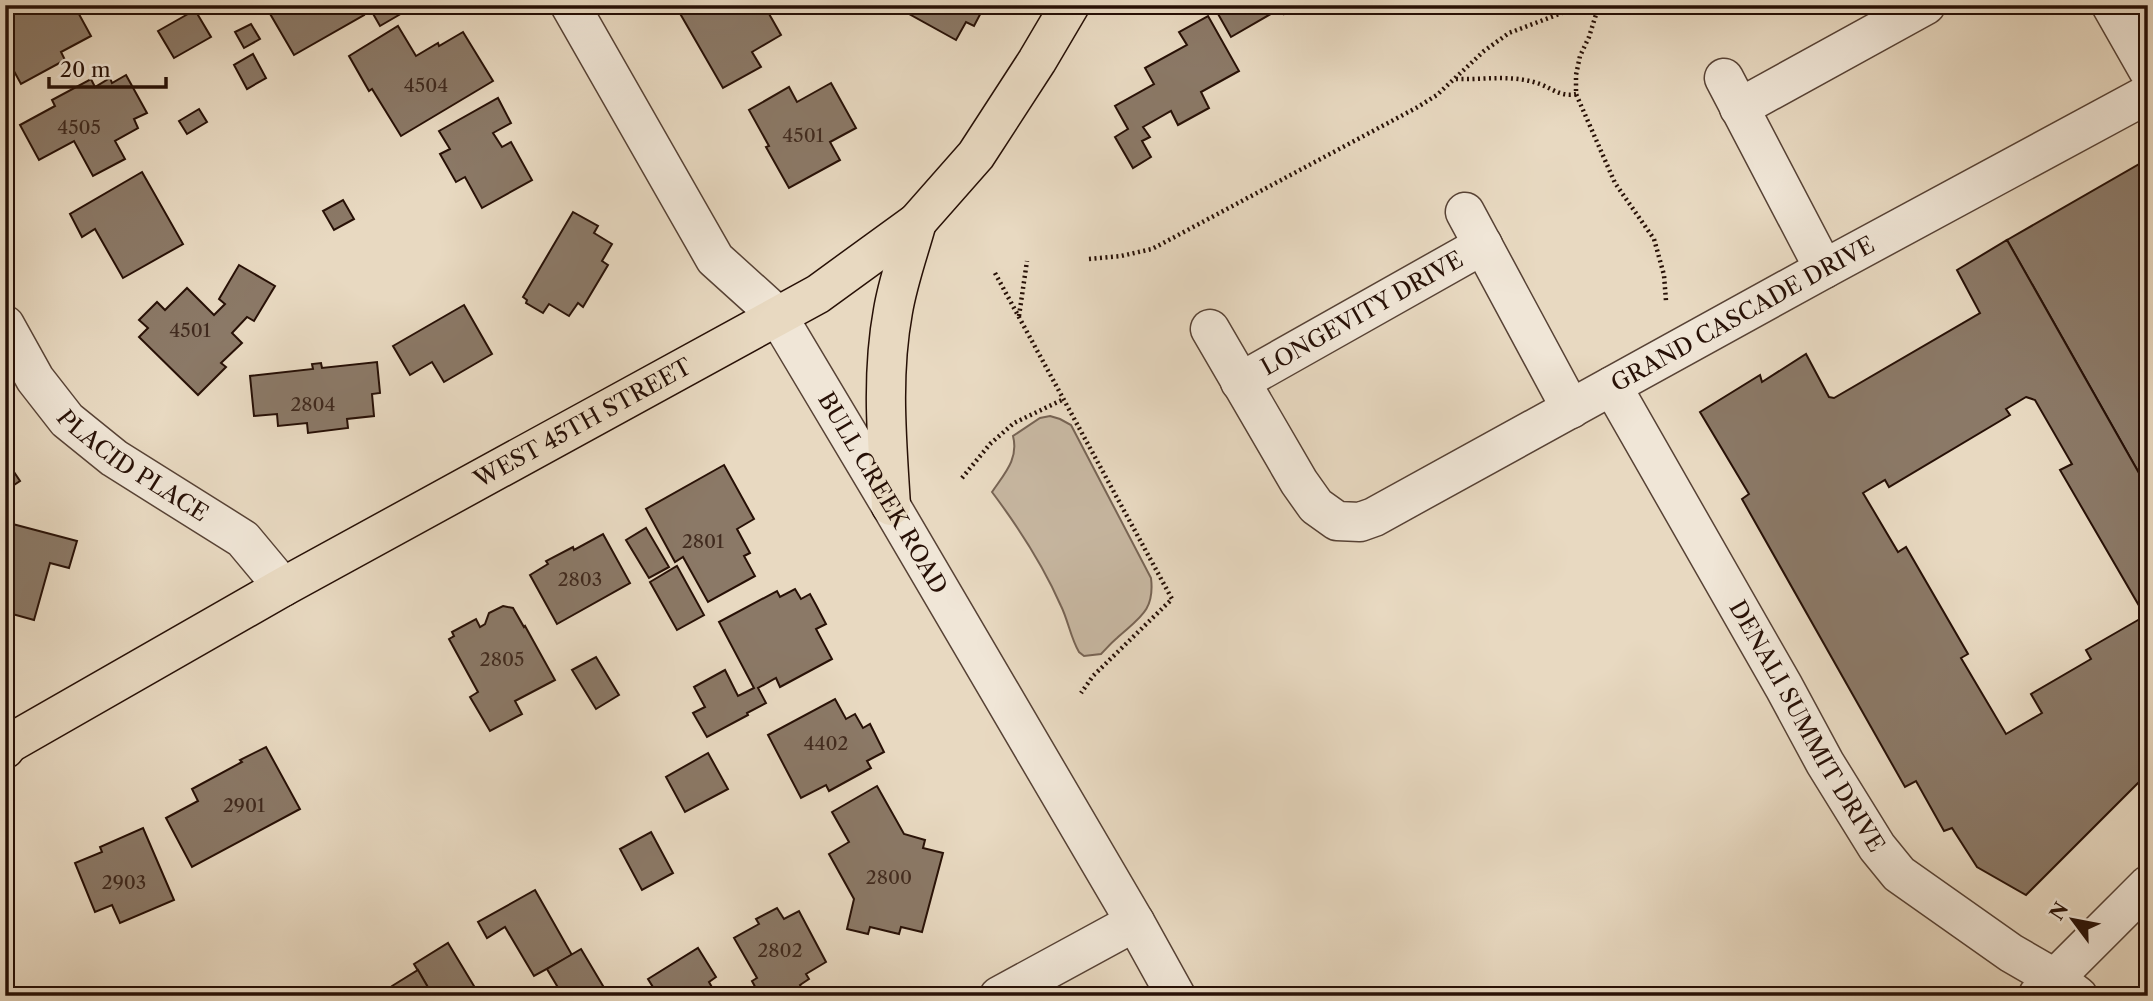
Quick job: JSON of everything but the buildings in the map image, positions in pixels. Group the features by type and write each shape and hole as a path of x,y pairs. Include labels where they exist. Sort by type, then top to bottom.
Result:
{"main road":[{"name":"WEST 45TH STREET","path":"6,745 283,587 818,293 917,222 976,155 1070,5"},
{"path":"891,506 885,410 886,366 893,309 917,222"}],"street":[{"name":"BULL CREEK ROAD","path":"570,5 715,259 777,315 1176,996"},
{"path":"1824,269 1732,93 1926,5"},
{"path":"2111,5 2148,70"},
{"name":"GRAND CASCADE DRIVE","path":"1240,382 1316,506 1337,521 1360,522 1374,517 2148,94"},
{"path":"1465,212 1571,409"},
{"name":"LONGEVITY DRIVE","path":"1240,382 1483,245"},
{"name":"PLACID PLACE","path":"5,325 35,379 67,420 114,458 243,540 283,587"},
{"path":"1210,329 1240,382"},
{"name":"DENALI SUMMIT DRIVE","path":"1612,386 1825,763 1877,847 1899,874 2011,953 2057,990"},
{"path":"2057,990 2148,885"},
{"path":"999,996 1135,922"}],"path":[{"path":"1089,259 1152,249 1416,108 1437,95 1484,51 1509,33 1583,5"},
{"path":"1600,5 1590,37 1580,56 1576,94 1615,183 1654,239 1664,275 1666,301"},
{"path":"1456,79 1523,79 1568,96 1576,94"},
{"path":"1019,317 1027,261"},
{"path":"995,273 1172,599 1093,676 1081,693"},
{"path":"962,478 990,444 1014,424 1064,399"}],"shaded area":[{"path":"1050,416 1071,425 1151,578 1152,589 1144,613 1101,654 1084,656 1079,652 1046,576 1021,533 992,492 1012,459 1013,436 1040,418"}]}
